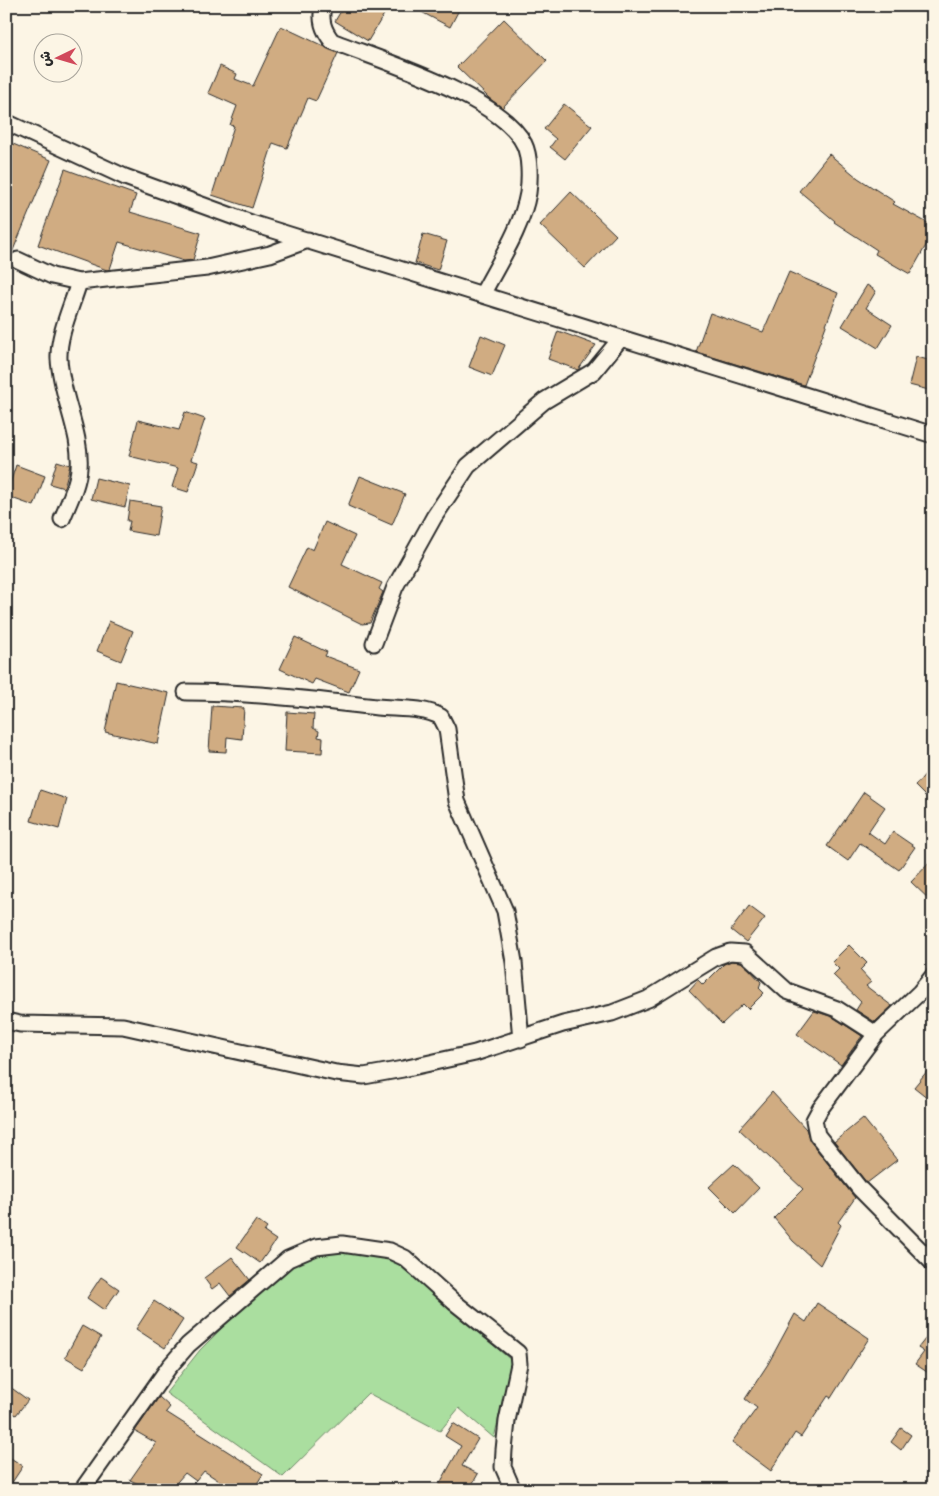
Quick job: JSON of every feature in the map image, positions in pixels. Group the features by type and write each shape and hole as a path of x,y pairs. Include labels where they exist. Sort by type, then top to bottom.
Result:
{"street":[{"path":"323,6 321,14 324,30 332,41 477,101 508,122 524,144 529,168 528,193 515,230 483,293"},
{"path":"6,122 125,177 251,223 483,293 933,435"},
{"path":"18,260 52,276 79,282 207,268 270,254 308,240"},
{"path":"62,519 79,470 78,443 62,389 59,357 62,334 79,282"},
{"path":"374,643 396,587 434,517 468,466 544,402 594,371 621,338"},
{"path":"186,692 212,692 328,701 435,713 441,717 447,729 457,801 505,911 514,962 521,1039"},
{"path":"6,1021 20,1024 123,1026 336,1073 364,1076 475,1053 563,1024 612,1013 648,999 716,958 730,952 745,953 787,991 837,1009 876,1034"},
{"path":"933,976 920,992 876,1034 820,1109 814,1120 817,1135 860,1189 933,1263"},
{"path":"82,1490 169,1367 188,1345 288,1259 316,1247 342,1244 390,1251 405,1258 454,1302 518,1353 520,1364 507,1422 504,1450 504,1467 512,1490"}],"green space":[{"path":"345,1251 392,1259 512,1361 494,1438 459,1408 440,1431 368,1393 283,1477 166,1393 200,1350 236,1314 294,1263 312,1255"}],"building":[{"path":"344,6 389,6 368,41 335,21"},
{"path":"410,6 461,6 450,27"},
{"path":"504,19 547,61 502,108 457,67"},
{"path":"281,26 338,53 316,101 308,98 287,148 273,143 252,208 212,195 234,126 230,125 237,106 208,93 220,66 237,74 235,79 253,86"},
{"path":"564,104 592,126 565,159 550,147 556,139 544,129"},
{"path":"6,141 51,160 6,267"},
{"path":"829,154 858,178 895,202 893,204 933,226 933,233 910,274 875,254 877,250 834,222 799,191"},
{"path":"65,169 136,195 130,212 201,233 193,260 184,261 119,242 110,269 107,270 38,245"},
{"path":"571,192 616,235 585,268 540,225"},
{"path":"423,234 447,241 438,270 415,263"},
{"path":"789,272 838,293 804,385 696,352 710,313 763,332"},
{"path":"867,285 876,291 866,308 892,325 878,348 842,326"},
{"path":"558,331 596,345 578,370 548,359"},
{"path":"481,335 505,345 492,376 469,367"},
{"path":"916,357 933,361 933,391 909,385"},
{"path":"185,412 205,419 191,460 198,462 188,492 172,487 178,468 129,456 138,420 179,430"},
{"path":"57,461 70,465 64,488 50,484"},
{"path":"16,465 45,476 34,506 6,496"},
{"path":"360,476 405,494 392,525 348,506"},
{"path":"96,478 130,486 125,507 91,499"},
{"path":"130,501 161,506 156,536 128,531 130,521 127,521"},
{"path":"325,522 355,536 342,564 382,583 379,589 383,592 370,623 362,624 288,587 307,547 313,550"},
{"path":"109,621 133,631 121,661 97,651"},
{"path":"295,637 327,652 325,656 359,669 349,692 315,679 312,684 280,669"},
{"path":"116,681 169,693 158,744 105,732"},
{"path":"212,706 244,708 242,739 227,737 226,752 209,751"},
{"path":"287,712 314,714 313,728 319,731 318,737 323,738 322,753 285,751"},
{"path":"933,765 933,787 925,796 915,786"},
{"path":"40,790 67,799 59,829 31,821"},
{"path":"864,792 885,807 868,832 885,844 893,832 915,847 899,870 860,843 848,861 827,846"},
{"path":"933,859 933,903 911,882"},
{"path":"749,906 765,918 746,942 731,930"},
{"path":"849,945 867,963 860,970 871,982 866,986 892,1006 875,1022 856,1010 861,1002 833,975 839,969 832,962"},
{"path":"731,961 741,962 749,969 761,982 759,988 764,993 748,1009 743,1004 722,1024 689,990 698,980 703,985 724,964"},
{"path":"814,1011 833,1017 862,1036 841,1065 797,1034"},
{"path":"933,1064 933,1102 914,1087"},
{"path":"772,1092 806,1129 810,1141 855,1198 838,1222 841,1225 820,1265 793,1241 774,1218 803,1189 739,1129"},
{"path":"863,1118 897,1160 867,1183 834,1142"},
{"path":"734,1164 759,1188 735,1213 709,1187"},
{"path":"256,1220 267,1228 264,1232 276,1240 260,1263 237,1247"},
{"path":"232,1257 250,1280 230,1296 220,1283 212,1289 204,1278"},
{"path":"101,1277 119,1289 104,1310 87,1298"},
{"path":"154,1301 183,1320 165,1348 136,1329"},
{"path":"817,1303 869,1338 831,1398 828,1396 801,1437 795,1433 771,1471 732,1442 757,1408 745,1399 768,1364 795,1314 806,1322"},
{"path":"82,1326 101,1337 84,1368 65,1357"},
{"path":"933,1329 933,1376 915,1364 924,1352 918,1348"},
{"path":"6,1384 28,1400 16,1415 6,1408"},
{"path":"159,1397 170,1407 166,1412 263,1474 253,1490 233,1490 204,1471 196,1481 185,1473 170,1490 151,1490 130,1480 156,1443 135,1431"},
{"path":"453,1423 478,1439 462,1466 478,1474 469,1490 448,1490 439,1485 461,1446 445,1436"},
{"path":"901,1428 911,1435 901,1450 891,1442"},
{"path":"6,1455 23,1466 7,1490 6,1490"}]}
